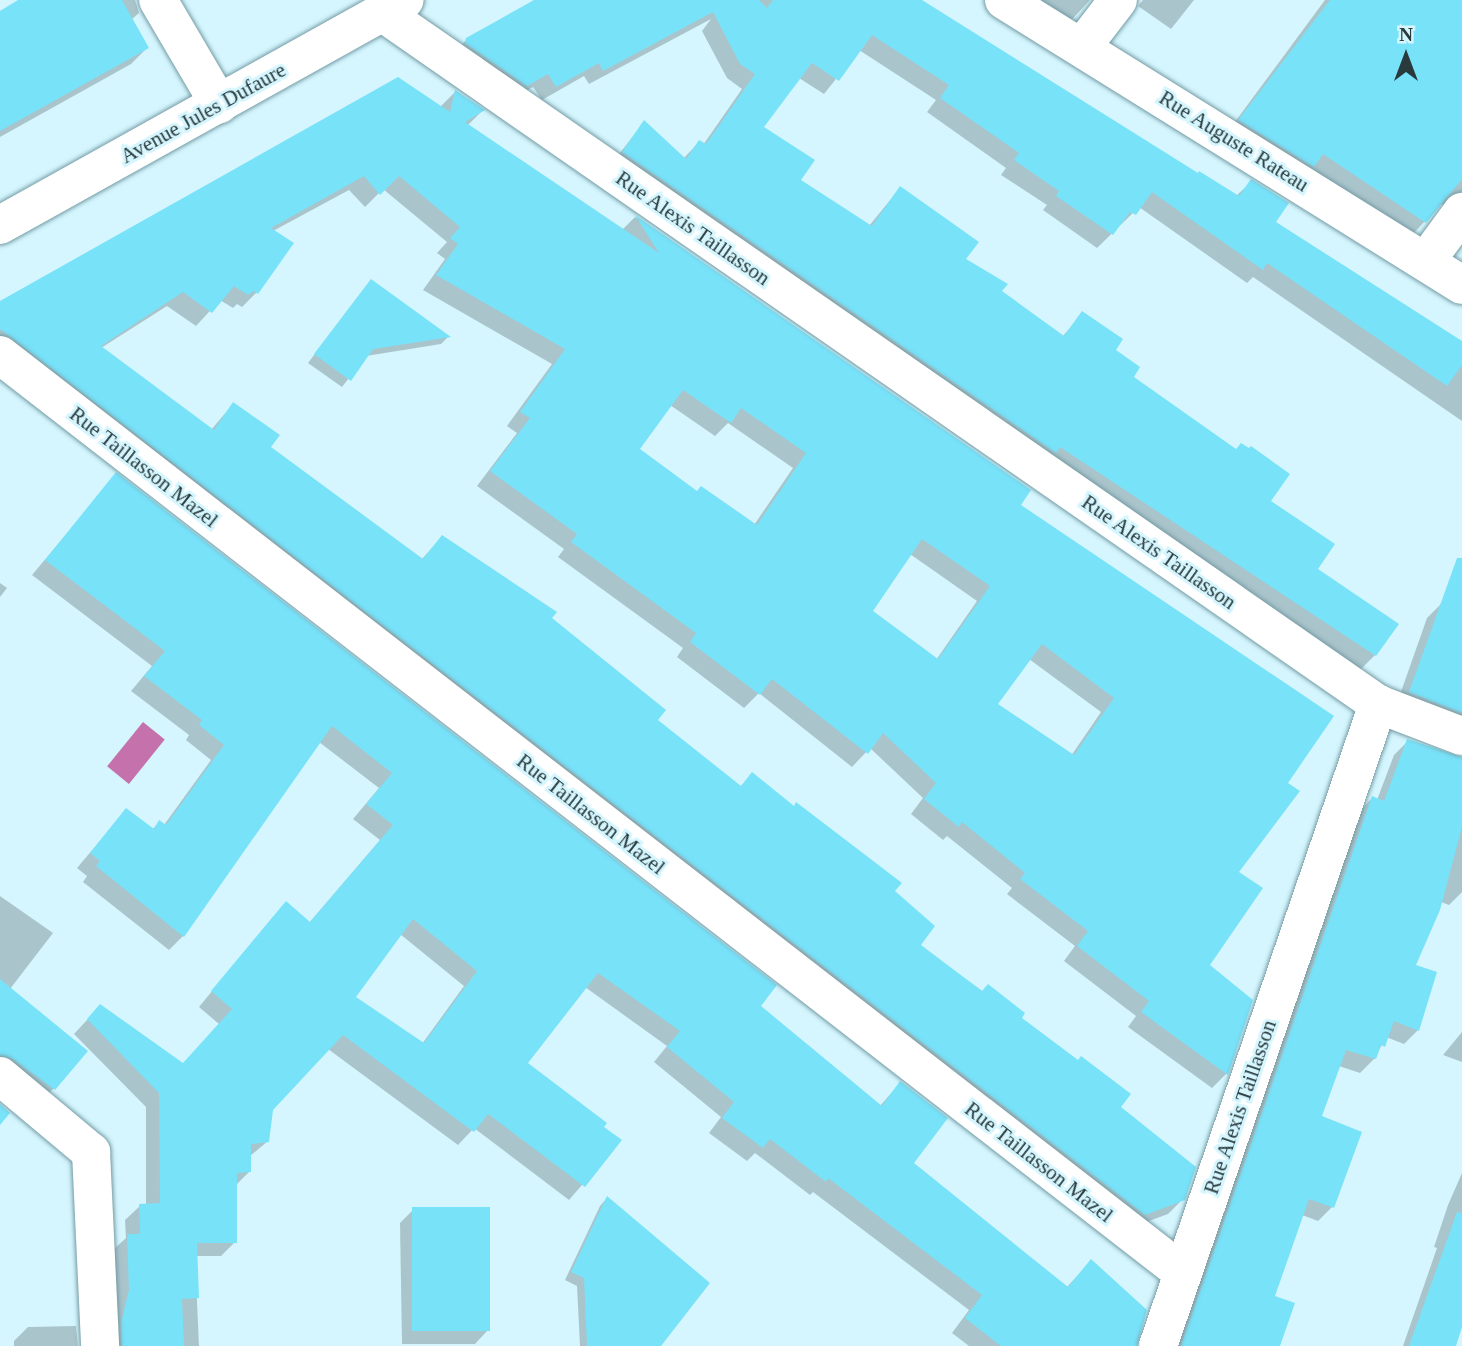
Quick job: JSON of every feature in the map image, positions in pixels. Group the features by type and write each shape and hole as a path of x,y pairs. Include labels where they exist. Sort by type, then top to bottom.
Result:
{"street":[{"path":"158,0 219,104"},
{"name":"Rue Auguste Rateau","path":"1004,0 1462,285"},
{"path":"1082,47 1118,0"},
{"name":"Avenue Jules Dufaure","path":"0,225 394,6"},
{"name":"Rue Alexis Taillasson","path":"394,6 1378,704 1158,1346"},
{"path":"1426,261 1462,212"},
{"name":"Rue Taillasson Mazel","path":"0,355 1183,1273"},
{"path":"1378,704 1462,736"},
{"path":"0,1076 91,1152 100,1346"}],"shaded area":[{"path":"143,722 165,740 129,784 107,766"}],"building":[{"path":"18,0 122,0 149,48 0,131 0,11"},
{"path":"534,0 759,0 767,8 773,0 922,0 1239,196 1251,179 1289,203 1276,222 1462,341 1462,365 1447,386 1267,263 1263,270 1152,192 1136,215 1130,212 1113,235 1056,196 1059,191 1014,160 1019,153 940,98 949,85 872,35 839,81 812,63 764,127 815,160 801,180 872,226 900,186 979,242 966,259 1008,284 1002,291 1064,336 1082,311 1123,339 1116,350 1140,367 1134,377 1236,449 1241,443 1249,448 1251,446 1290,474 1271,501 1335,544 1318,569 1399,624 1376,656 1060,447 1056,453 622,152 644,120 686,159 699,140 706,144 755,74 740,64 713,12 603,71 599,63 556,87 548,74 527,86 465,43 466,38"},
{"path":"1330,0 1462,0 1462,179 1426,223 1323,154 1314,167 1238,120"},
{"path":"398,77 450,112 455,90 485,110 465,122 659,253 635,215 1031,490 1021,505 1334,716 1288,783 1300,791 1239,872 1263,888 1210,965 1253,1000 1228,1075 1141,1012 1149,1001 1077,946 1088,931 1020,879 1025,873 962,822 959,827 924,799 936,783 883,733 868,754 772,679 760,695 690,642 696,633 571,542 577,534 490,471 530,418 520,412 565,349 436,275 458,244 450,238 460,227 399,176 380,195 364,176 271,228 294,243 258,294 253,291 248,295 234,286 212,313 183,292 101,346 214,430 233,402 280,435 271,447 423,559 442,535 557,612 552,618 666,710 658,720 741,786 752,772 794,806 796,802 902,883 895,891 935,926 921,945 982,991 988,984 1025,1013 1022,1018 1078,1060 1081,1056 1131,1094 1121,1107 1196,1167 1185,1200 1145,1215 0,329 0,301","holes":["683,390 731,423 741,408 806,453 757,525 701,486 697,491 640,449","922,539 990,586 938,659 873,611","1042,644 1114,698 1074,755 998,704"]},
{"path":"371,279 451,337 373,349 351,381 314,354"},
{"path":"116,472 777,985 761,1006 882,1106 900,1081 948,1118 914,1163 1068,1287 1091,1259 1147,1310 1137,1346 1001,1346 965,1318 982,1295 828,1178 826,1182 770,1139 763,1148 722,1118 734,1102 667,1047 680,1031 598,973 528,1063 607,1123 604,1127 622,1140 585,1187 488,1114 474,1132 343,1035 273,1110 269,1142 251,1144 251,1172 237,1173 237,1243 197,1243 199,1298 182,1299 184,1346 122,1346 121,1323 129,1290 127,1234 140,1234 139,1204 160,1203 159,1093 87,1019 100,1004 183,1063 232,1009 211,991 286,901 310,922 393,825 366,804 392,773 332,726 184,937 96,866 100,861 90,853 126,808 154,829 159,820 166,825 224,745 199,725 202,720 144,676 165,651 45,560","holes":["413,919 477,971 424,1043 356,997"]},
{"path":"1457,558 1462,558 1462,713 1409,692"},
{"path":"1407,739 1462,757 1462,827 1440,910 1416,965 1437,972 1419,1031 1394,1021 1385,1047 1381,1045 1376,1059 1346,1050 1322,1116 1362,1132 1334,1208 1309,1199 1275,1296 1295,1303 1280,1346 1181,1346 1372,796 1384,801"},
{"path":"0,979 88,1051 55,1090 13,1059 0,1055"},
{"path":"0,1104 10,1113 0,1125"},
{"path":"607,1196 710,1283 661,1346 587,1346 584,1278 571,1272"},
{"path":"412,1207 490,1207 490,1331 412,1331"},
{"path":"1457,1212 1462,1213 1462,1327 1456,1346 1409,1346"}]}
